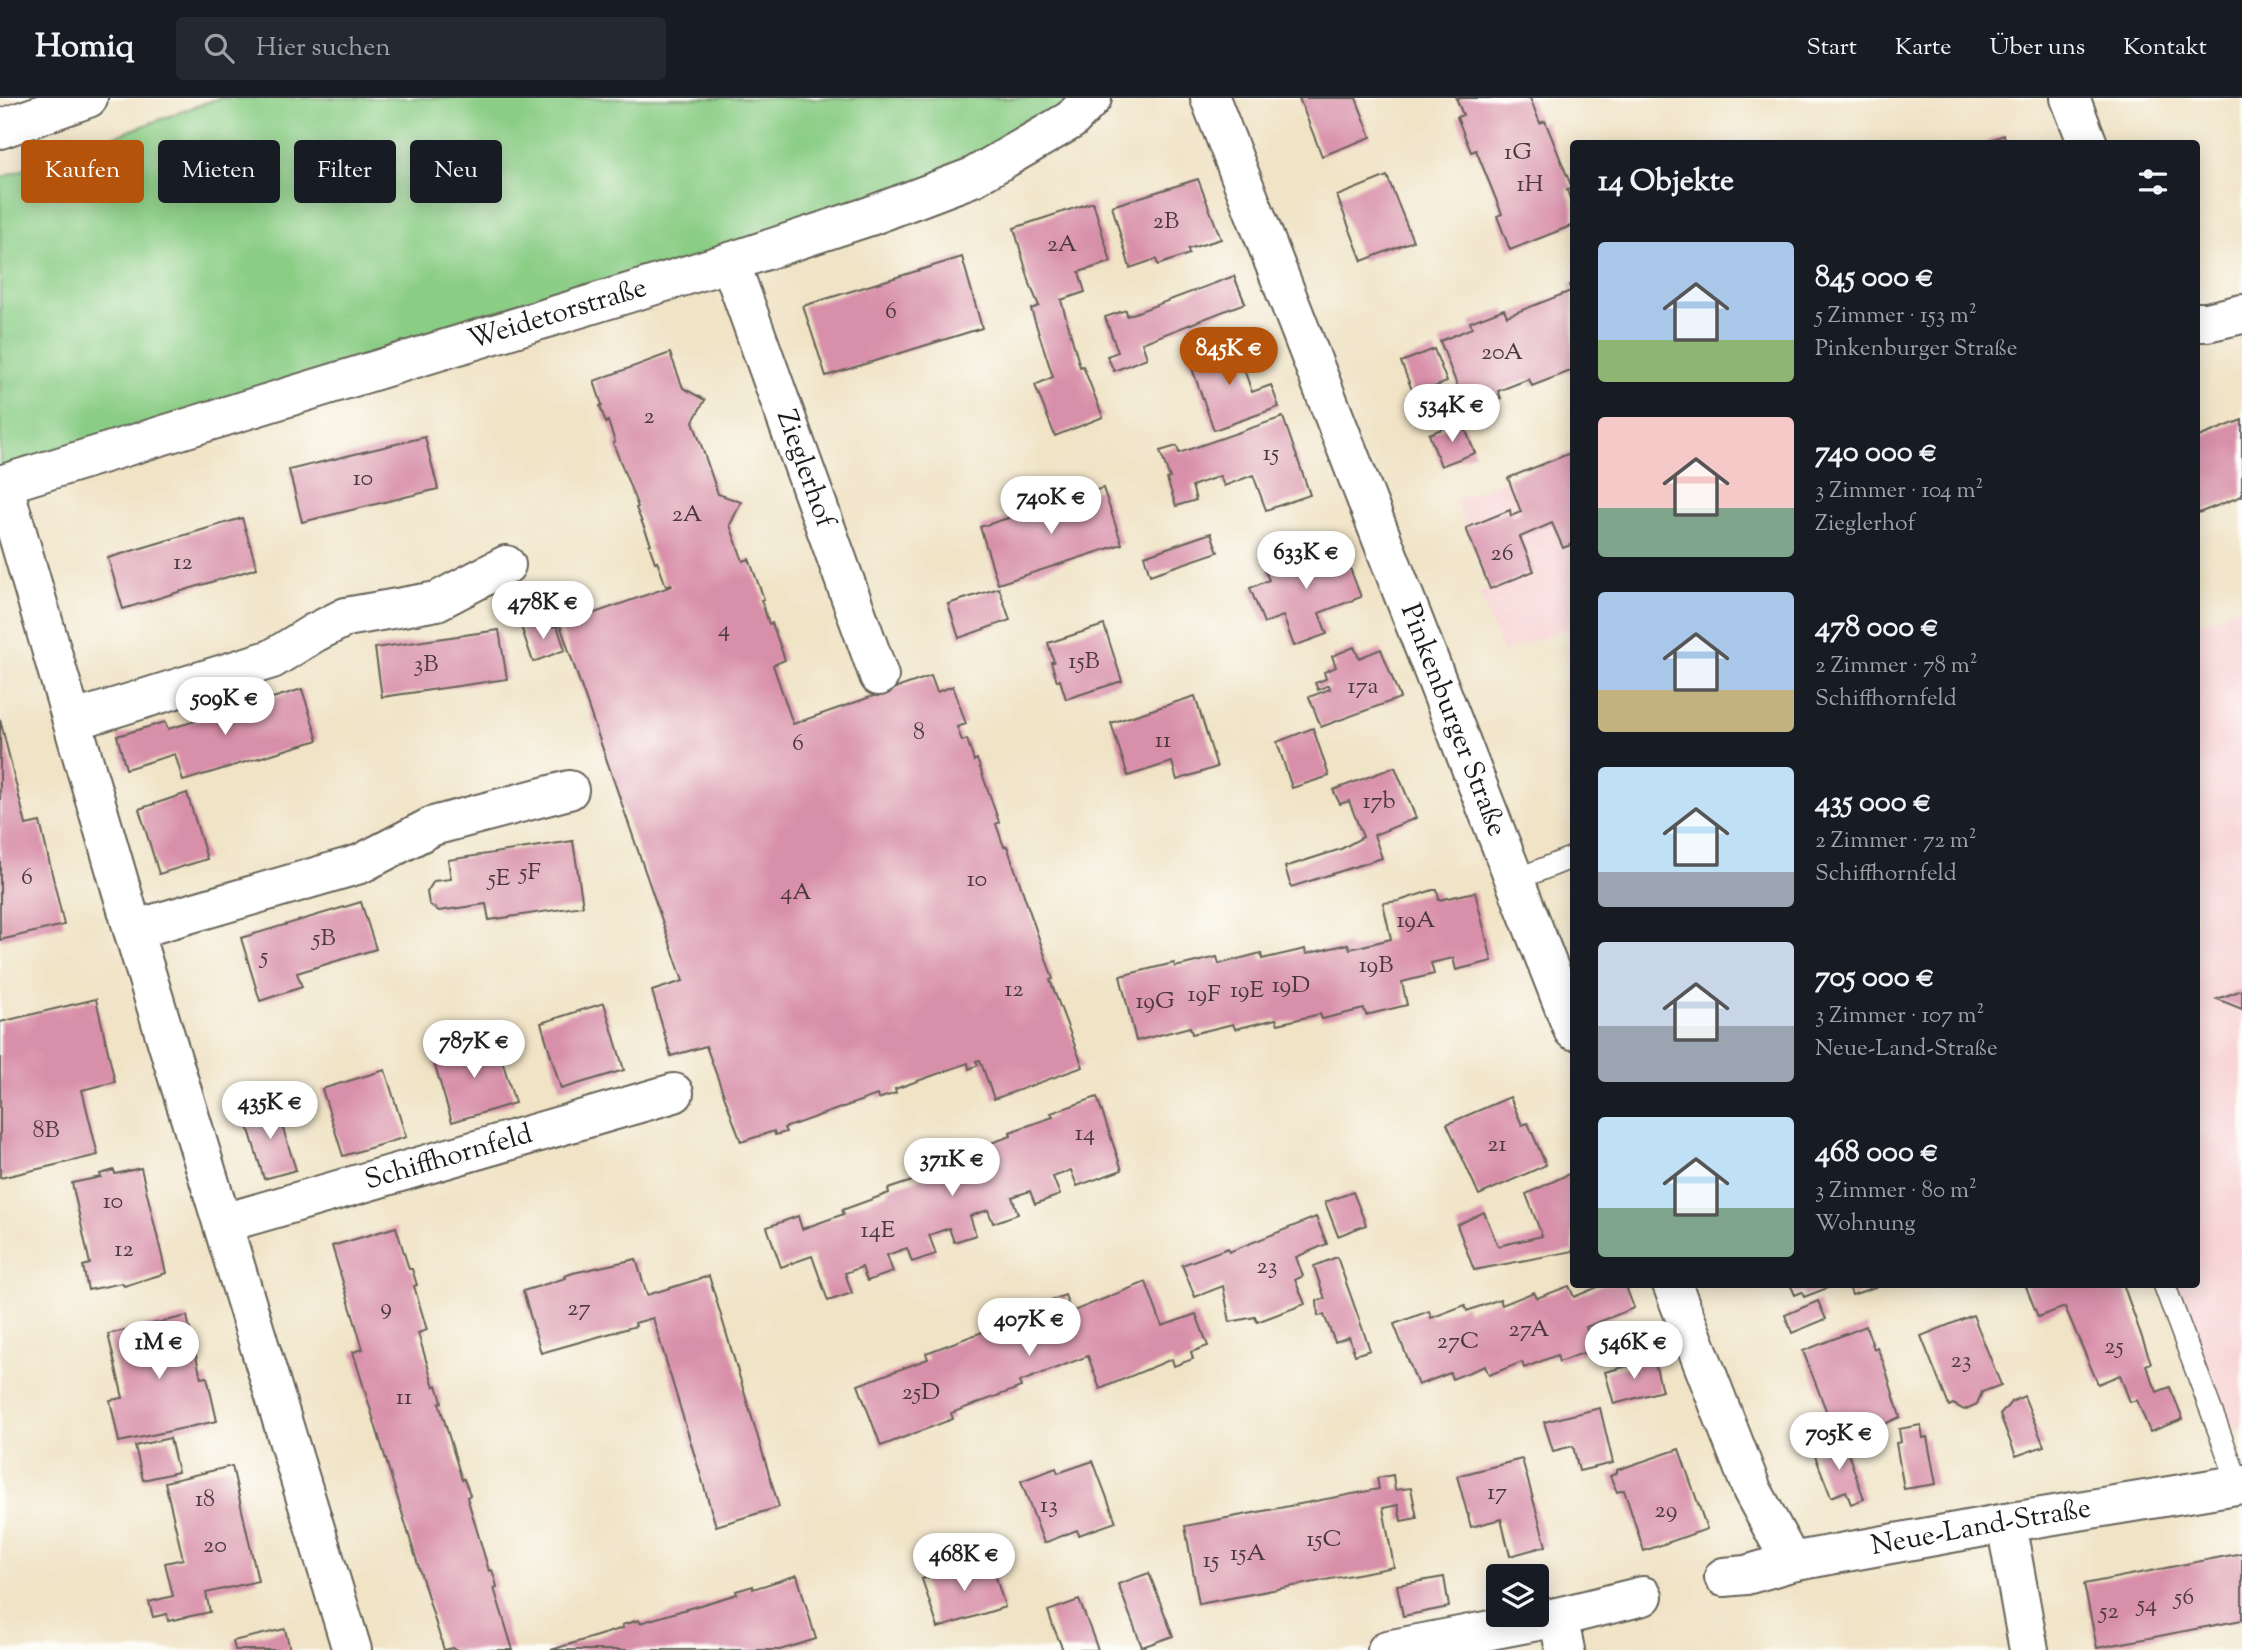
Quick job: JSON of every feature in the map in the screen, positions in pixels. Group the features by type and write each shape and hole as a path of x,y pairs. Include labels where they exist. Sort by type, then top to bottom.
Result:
{"main road":[{"path":"0,130 88,98"},
{"name":"Weidetorstraße","path":"1,485 730,262 870,216 973,177 1071,120 1092,98"},
{"name":"Pinkenburger Straße","path":"1210,98 1570,1022"},
{"path":"2070,98 2086,140"},
{"name":"Zieglerhof","path":"730,262 879,676"},
{"path":"2200,322 2242,314"},
{"path":"1,485 352,1650"},
{"path":"72,721 272,659 346,617 437,601 506,565"},
{"path":"133,930 360,864 433,826 569,790"},
{"name":"Schiffhornfeld","path":"224,1223 674,1093"},
{"path":"1674,1288 1752,1490 1791,1562"},
{"name":"Neue-Land-Straße","path":"1724,1577 1746,1575 1791,1562 2006,1523 2241,1485"},
{"path":"2006,1523 2028,1650"},
{"path":"1387,1650 1561,1633 1643,1596"}],"lane":[{"path":"1515,880 1570,858"},
{"path":"2166,1288 2241,1485"}],"shaded area":[{"path":"1570,453 1570,627 1503,653 1479,594 1533,571 1510,511 1466,528 1455,500"},
{"path":"2242,606 2242,1431 2226,1424 2173,1288 2200,1288 2200,622"}],"green space":[{"path":"219,98 1092,98 973,177 0,485 0,178 21,170 21,203 144,203 144,140 104,140"}],"building":[{"path":"1299,98 1356,98 1371,137 1322,156"},
{"path":"1456,98 1530,98 1540,123 1545,121 1570,183 1570,189 1567,190 1570,198 1570,226 1510,250 1497,216 1502,214 1476,150 1471,152 1457,117 1463,115"},
{"path":"2004,135 2006,140 1991,140"},
{"path":"1387,176 1413,241 1362,261 1337,196"},
{"path":"1198,179 1221,239 1188,249 1189,254 1158,265 1156,259 1130,268 1112,206"},
{"path":"1093,202 1111,262 1079,272 1085,292 1061,300 1080,367 1083,366 1103,417 1055,436 1035,385 1053,377 1031,309 1039,306 1014,228"},
{"path":"962,257 982,328 826,376 803,306"},
{"path":"1234,276 1245,303 1142,343 1147,358 1114,371 1107,356 1118,352 1105,317 1126,310 1127,316"},
{"path":"1570,291 1570,371 1532,386 1529,379 1498,391 1501,398 1467,411 1440,341 1472,328 1470,322 1504,309 1507,316"},
{"path":"1234,341 1252,392 1271,385 1279,407 1214,430 1188,357"},
{"path":"1434,349 1447,382 1414,395 1401,362"},
{"path":"670,353 683,388 705,400 693,421 718,494 741,502 730,525 743,561 749,559 764,599 761,600 769,624 772,623 785,660 773,665 793,724 931,676 937,692 953,686 966,724 957,727 962,741 967,739 974,761 977,759 999,822 996,824 1004,847 1007,846 1053,979 1050,980 1083,1067 994,1099 980,1060 976,1061 978,1065 969,1069 968,1063 895,1089 896,1093 878,1099 877,1095 784,1128 786,1132 775,1135 774,1131 741,1142 706,1046 671,1056 652,991 683,981 560,625 672,586 666,586 657,561 655,562 649,545 651,544 636,508 638,507 613,443 615,442 608,421 606,423 600,406 602,405 594,381"},
{"path":"1283,417 1310,495 1266,510 1253,475 1224,486 1220,476 1192,486 1196,500 1176,506 1160,451 1177,446 1179,453"},
{"path":"2242,420 2242,496 2200,512 2200,436"},
{"path":"1462,421 1475,453 1441,466 1429,434"},
{"path":"425,437 438,489 302,522 289,470"},
{"path":"1570,453 1570,545 1563,548 1552,523 1520,537 1534,571 1490,589 1466,528 1510,510 1511,516 1521,512 1508,478"},
{"path":"1103,488 1122,544 998,584 980,527"},
{"path":"242,518 257,568 123,609 108,558"},
{"path":"1211,533 1218,552 1150,575 1144,556"},
{"path":"1340,542 1361,597 1319,613 1327,634 1294,646 1283,616 1264,623 1250,588 1269,580 1265,571 1294,560 1291,552 1304,548 1306,555"},
{"path":"999,588 1010,620 959,638 948,604"},
{"path":"543,622 545,628 557,626 565,650 533,662 521,626"},
{"path":"1104,625 1122,681 1066,699 1060,680 1057,681 1048,643"},
{"path":"499,630 507,679 382,697 375,648"},
{"path":"1354,647 1359,658 1381,649 1400,698 1321,727 1309,697 1330,689 1329,685 1318,690 1315,683 1326,679 1324,672 1336,667 1332,656"},
{"path":"302,689 318,740 183,781 175,754 126,769 117,736 165,722 168,729 230,711 228,703 238,700 240,708"},
{"path":"1195,696 1217,767 1177,780 1172,762 1128,776 1111,723"},
{"path":"0,719 26,825 40,822 64,925 0,940"},
{"path":"1313,728 1329,776 1292,788 1277,742"},
{"path":"1395,767 1416,818 1374,835 1382,858 1291,887 1285,867 1341,849 1363,837 1349,801 1340,804 1333,790"},
{"path":"187,793 207,859 159,874 139,809"},
{"path":"573,841 583,906 489,920 486,904 439,911 429,904 427,892 434,881 451,879 448,860"},
{"path":"1437,890 1439,900 1475,892 1492,961 1456,970 1453,958 1431,963 1434,974 1402,982 1407,1005 1366,1015 1364,1009 1322,1019 1320,1014 1278,1024 1276,1019 1235,1029 1233,1024 1192,1034 1190,1027 1136,1041 1120,976 1174,963 1175,967 1217,957 1219,964 1261,953 1262,959 1305,949 1306,954 1348,944 1350,949 1391,939 1383,903"},
{"path":"361,902 376,949 297,973 302,987 260,1001 241,938"},
{"path":"2242,990 2242,1009 2217,999"},
{"path":"96,999 115,1082 82,1090 98,1155 0,1178 0,1022"},
{"path":"604,1003 624,1070 561,1089 541,1023"},
{"path":"495,1037 515,1103 452,1122 432,1056"},
{"path":"385,1070 406,1137 343,1156 322,1089"},
{"path":"1097,1097 1122,1170 1077,1186 1071,1170 1053,1177 1060,1195 1035,1204 1030,1191 1012,1197 1018,1214 993,1223 988,1210 970,1216 976,1235 954,1242 949,1228 929,1235 936,1254 912,1262 907,1248 887,1255 893,1272 867,1281 862,1267 845,1273 852,1293 828,1301 812,1256 781,1267 767,1227 798,1216 802,1229 844,1214 842,1210 889,1193 888,1189 930,1175 929,1170 970,1155 968,1151 1053,1117 1051,1113"},
{"path":"1510,1097 1522,1125 1528,1123 1546,1165 1479,1195 1447,1124"},
{"path":"275,1103 296,1170 264,1179 244,1113"},
{"path":"141,1168 166,1273 124,1286 122,1283 88,1290 83,1266 90,1264 72,1183 101,1177 100,1174 114,1170 115,1174"},
{"path":"1570,1173 1570,1252 1474,1270 1457,1225 1484,1212 1498,1246 1542,1236 1526,1194"},
{"path":"1353,1192 1366,1225 1338,1236 1325,1202"},
{"path":"1316,1217 1327,1244 1296,1257 1303,1276 1295,1280 1305,1304 1257,1322 1255,1317 1230,1322 1223,1286 1195,1297 1182,1265 1228,1248 1229,1252"},
{"path":"396,1227 417,1285 414,1286 427,1330 418,1333 434,1387 437,1385 442,1402 439,1403 462,1480 464,1479 470,1495 467,1497 489,1571 492,1570 495,1579 497,1587 494,1588 513,1650 444,1650 353,1352 363,1349 332,1246"},
{"path":"1337,1257 1370,1350 1355,1355 1349,1337 1335,1342 1324,1315 1318,1316 1317,1301 1325,1299 1314,1266"},
{"path":"636,1259 647,1295 709,1276 779,1507 716,1526 653,1318 635,1323 636,1326 541,1353 523,1291 566,1278 565,1276 573,1273"},
{"path":"1146,1282 1162,1326 1196,1314 1208,1346 1191,1352 1193,1359 1174,1366 1172,1359 1100,1389 1088,1356 1019,1382 1021,1387 951,1413 953,1419 881,1446 858,1385 928,1359 926,1353 996,1327 994,1322 1065,1295 1071,1312"},
{"path":"1569,1286 1574,1297 1595,1288 1626,1288 1634,1308 1586,1327 1594,1349 1559,1362 1557,1355 1524,1368 1522,1362 1489,1375 1485,1366 1452,1379 1450,1373 1418,1385 1394,1324 1429,1311 1431,1318 1465,1305 1467,1311 1500,1299 1502,1305 1534,1292 1537,1298"},
{"path":"1792,1288 1827,1288 1804,1297 1802,1292 1795,1295"},
{"path":"1849,1288 1872,1288 1852,1295"},
{"path":"2027,1288 2124,1288 2151,1363 2146,1365 2157,1392 2170,1387 2183,1419 2150,1432 2137,1400 2130,1402 2120,1375 2098,1384 2065,1307 2038,1317"},
{"path":"1818,1301 1826,1319 1792,1333 1785,1315"},
{"path":"1973,1315 2001,1385 1982,1392 1977,1404 1964,1410 1953,1404 1949,1406 1921,1336"},
{"path":"187,1316 201,1378 207,1377 217,1421 119,1442 110,1400 123,1398 108,1334"},
{"path":"1866,1326 1874,1349 1877,1347 1884,1364 1900,1417 1863,1434 1862,1432 1838,1441 1803,1351"},
{"path":"1654,1359 1662,1391 1614,1404 1605,1372"},
{"path":"2024,1396 2044,1446 2016,1456 2000,1415 2011,1402"},
{"path":"1600,1408 1613,1463 1579,1471 1573,1446 1553,1451 1544,1422"},
{"path":"1921,1425 1923,1438 1927,1437 1936,1484 1904,1489 1896,1443 1901,1442 1899,1429"},
{"path":"170,1438 178,1472 143,1480 135,1446"},
{"path":"1844,1442 1864,1499 1851,1504 1846,1491 1831,1497 1814,1453"},
{"path":"1679,1449 1707,1529 1644,1551 1624,1490 1617,1492 1610,1476 1617,1473 1617,1470"},
{"path":"1522,1459 1546,1546 1510,1556 1501,1519 1471,1527 1457,1476"},
{"path":"1093,1461 1116,1522 1079,1535 1077,1530 1044,1543 1021,1481 1056,1468 1058,1473"},
{"path":"232,1466 258,1581 206,1593 210,1612 168,1621 167,1614 153,1617 149,1602 173,1596 165,1563 183,1559 165,1482"},
{"path":"1393,1475 1395,1490 1411,1488 1417,1518 1401,1521 1398,1505 1383,1508 1394,1567 1199,1604 1185,1526 1379,1489 1377,1478"},
{"path":"2242,1553 2242,1620 2097,1648 2084,1584"},
{"path":"990,1558 1005,1607 938,1628 922,1579"},
{"path":"1149,1573 1173,1636 1142,1647 1118,1584"},
{"path":"797,1575 816,1639 780,1650 551,1650 623,1628 622,1625 639,1620 640,1623 737,1594 736,1591 753,1586 753,1589"},
{"path":"1444,1577 1449,1607 1403,1616 1397,1585"},
{"path":"1079,1600 1098,1650 1063,1650 1053,1626 1048,1611"},
{"path":"285,1629 290,1650 235,1650 233,1641"}]}
